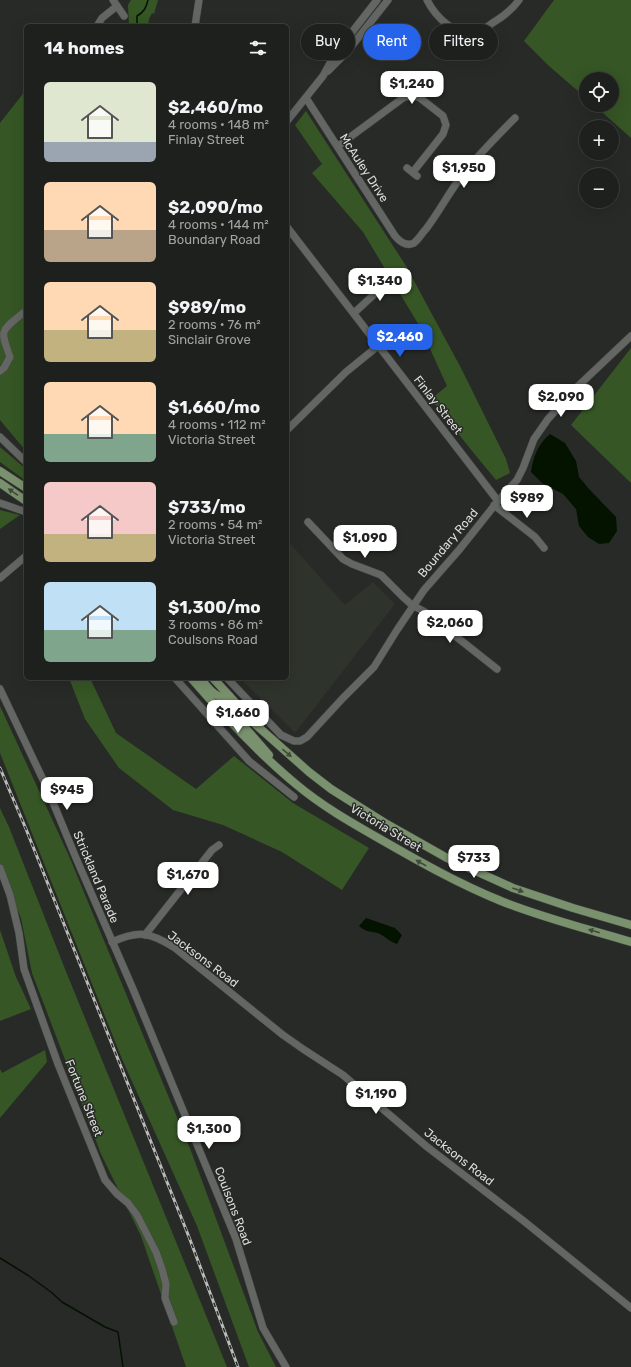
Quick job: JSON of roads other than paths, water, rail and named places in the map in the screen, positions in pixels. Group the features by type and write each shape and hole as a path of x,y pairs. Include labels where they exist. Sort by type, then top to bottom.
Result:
{"main road":[{"path":"0,471 24,487"},
{"path":"0,483 24,500"},
{"name":"Victoria Street","path":"192,680 261,754 294,783 323,804 371,834 441,874 477,891 522,909 631,942"},
{"path":"202,680 220,698 229,696"},
{"name":"Victoria Street","path":"215,680 255,724 273,741 326,785 358,807 421,844 479,874 513,888 631,925"},
{"path":"229,696 227,702 229,709 294,783"}],"street":[{"path":"195,24 199,0"},
{"path":"289,119 323,76 347,52 388,0"},
{"path":"427,0 435,13 449,26 458,31 470,33 484,28 504,16 510,11 518,0"},
{"path":"374,1 375,7 380,11"},
{"path":"323,76 334,56 374,1"},
{"path":"98,24 115,3 124,16"},
{"path":"338,146 403,98 410,95 417,96 443,116 446,125 443,134 412,172"},
{"name":"McAuley Drive","path":"306,98 395,236 401,243 408,244 414,242 418,238 436,215 457,182 474,161 515,118"},
{"name":"Finlay Street","path":"289,229 496,503 535,537 544,548"},
{"path":"354,313 381,288 386,277"},
{"path":"0,371 4,368 10,357 2,338 2,333 5,328 23,313"},
{"name":"Boundary Road","path":"236,688 284,737 294,741 300,741 307,737 374,667 412,605 519,477 534,439 548,419 575,389 631,336"},
{"path":"289,428 346,372 378,346"},
{"path":"0,437 24,460"},
{"path":"0,503 24,511"},
{"path":"308,522 343,559 381,575 412,605 425,612 497,669"},
{"path":"0,578 24,558"},
{"path":"177,680 249,761 294,798"},
{"path":"229,680 236,688 229,696"},
{"name":"Strickland Parade","path":"0,689 47,788 112,942"},
{"path":"145,935 212,850 218,845"},
{"name":"Fortune Street","path":"0,868 12,902 19,933 24,969 58,1064 105,1180 117,1194 128,1202 137,1215 156,1252 166,1284 165,1298 174,1322"},
{"name":"Jacksons Road","path":"112,942 131,935 145,935 160,939 175,948 283,1035 343,1075 426,1146 525,1222 631,1308"},
{"name":"Coulsons Road","path":"112,942 133,989 236,1239 263,1328 286,1367"}],"waterway":[{"path":"137,24 137,16 144,10 148,0"},
{"path":"0,1258 29,1276 62,1302 105,1327 118,1332 123,1367"}],"railway":[{"path":"0,768 26,829 189,1237 238,1367"}]}
